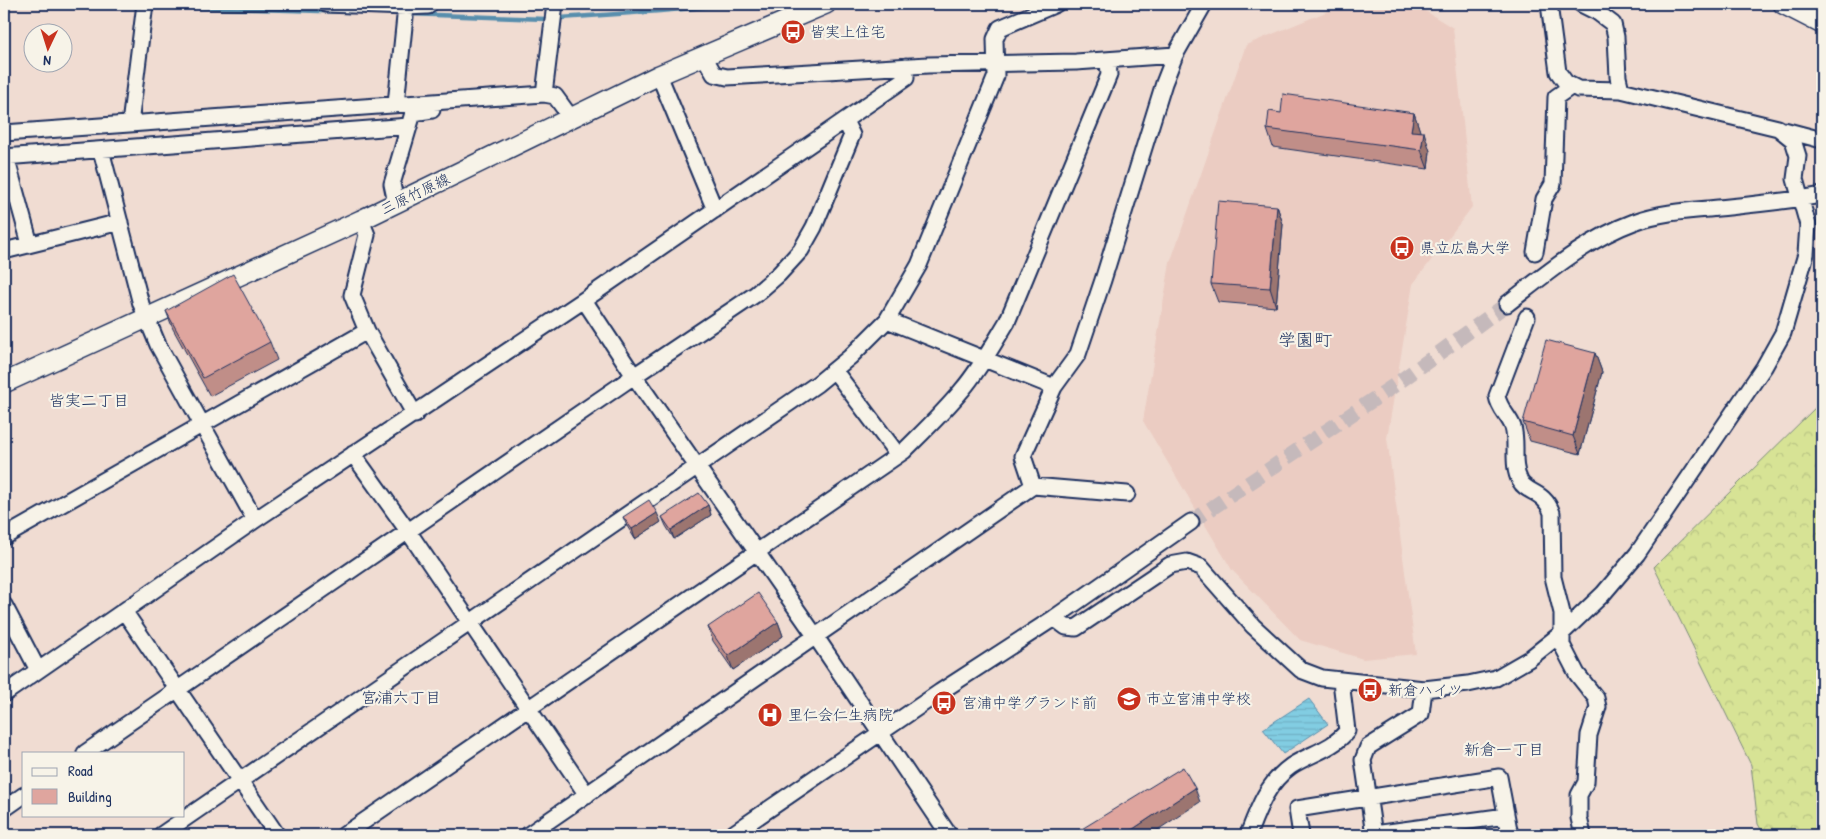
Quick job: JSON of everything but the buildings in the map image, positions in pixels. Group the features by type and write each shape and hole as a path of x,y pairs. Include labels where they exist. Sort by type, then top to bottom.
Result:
{"main road":[{"name":"三原竹原線","path":"4,383 361,220 659,75 826,4"},
{"path":"1783,4 1822,24"}],"street":[{"path":"130,124 145,4"},
{"path":"326,4 406,7 428,6 428,4"},
{"path":"544,94 555,4"},
{"path":"161,835 818,384 850,357 887,320 919,265 996,76 994,39 1000,28 1056,4"},
{"path":"1033,486 1022,456 1054,387 1078,354 1164,83 1175,55 1204,4"},
{"path":"1549,4 1558,72 1566,83 1578,89 1621,90 1822,140"},
{"path":"1581,4 1597,12 1613,24 1616,36 1618,77 1621,90"},
{"path":"396,104 406,7"},
{"path":"704,56 714,74 727,77 906,66 1076,62 1175,55"},
{"path":"344,835 898,455 935,421 963,389 984,359 1011,313 1109,75 1108,60"},
{"path":"4,694 255,520 415,415 845,121 906,78 906,66"},
{"path":"659,75 715,210"},
{"path":"1536,252 1544,199 1552,184 1556,98 1572,86"},
{"path":"4,133 544,94 555,96 571,118"},
{"path":"30,244 5,157 101,150 411,120 451,108 452,100"},
{"path":"396,203 392,184 411,120"},
{"path":"86,752 756,294 779,274 801,250 814,227 852,134 845,121"},
{"path":"1054,618 1066,627 1076,628 1170,566 1187,562 1201,567 1253,626 1301,670 1322,678 1424,689 1468,684 1496,678 1529,659 1563,632 1603,594 1637,554 1764,367 1783,334 1806,254 1808,225 1795,179 1798,156 1793,140 1778,128"},
{"path":"101,150 141,304 158,345 255,520"},
{"path":"1506,304 1557,266 1608,232 1636,221 1676,212 1822,195"},
{"path":"361,220 367,235 352,296 367,331 415,415"},
{"path":"4,251 120,222"},
{"path":"584,300 634,376 882,733 946,834"},
{"path":"1527,317 1497,396 1499,405 1513,428 1516,471 1521,484 1542,496 1549,504 1552,513 1553,577 1562,612 1562,645 1577,674 1596,698 1598,707 1589,735 1586,782 1580,796 1579,818 1583,835"},
{"path":"887,320 1054,387"},
{"path":"4,537 367,331"},
{"path":"834,370 898,455"},
{"path":"353,454 408,531 527,710 587,795"},
{"path":"528,835 1033,486 1127,494"},
{"path":"731,835 940,692 1054,618 1191,522"},
{"path":"4,605 38,670"},
{"path":"124,611 277,835"},
{"path":"1248,835 1260,803 1274,781 1291,767 1338,742 1347,731 1341,681"},
{"path":"1424,689 1421,714 1368,747 1363,760 1374,835 1506,816"},
{"path":"1301,835 1297,809 1499,777 1510,835"},
{"path":"4,809 22,796"}],"shaded area":[{"path":"1414,4 1453,28 1472,207 1413,284 1387,438 1416,654 1363,659 1300,640 1232,570 1143,421 1170,263 1246,45 1338,7"}],"green space":[{"path":"1822,401 1822,835 1764,835 1758,824 1751,765 1654,567"}],"water":[{"path":"1309,699 1328,724 1283,754 1263,729"}],"waterway":[{"path":"100,4 351,12"},
{"path":"409,14 546,19 738,4"}],"tunnel":[{"path":"1191,522 1392,387 1507,304"}],"place":[{"name":"皆実上住宅","path":"793,32"},
{"name":"県立広島大学","path":"1402,248"},
{"name":"新倉ハイツ","path":"1370,690"},
{"name":"市立宮浦中学校","path":"1129,699"},
{"name":"宮浦中学グランド前","path":"944,703"},
{"name":"里仁会仁生病院","path":"770,715"}],"district":[{"name":"学園町","path":"1305,340"},
{"name":"皆実二丁目","path":"89,400"},
{"name":"宮浦六丁目","path":"401,697"},
{"name":"新倉一丁目","path":"1504,749"}]}
